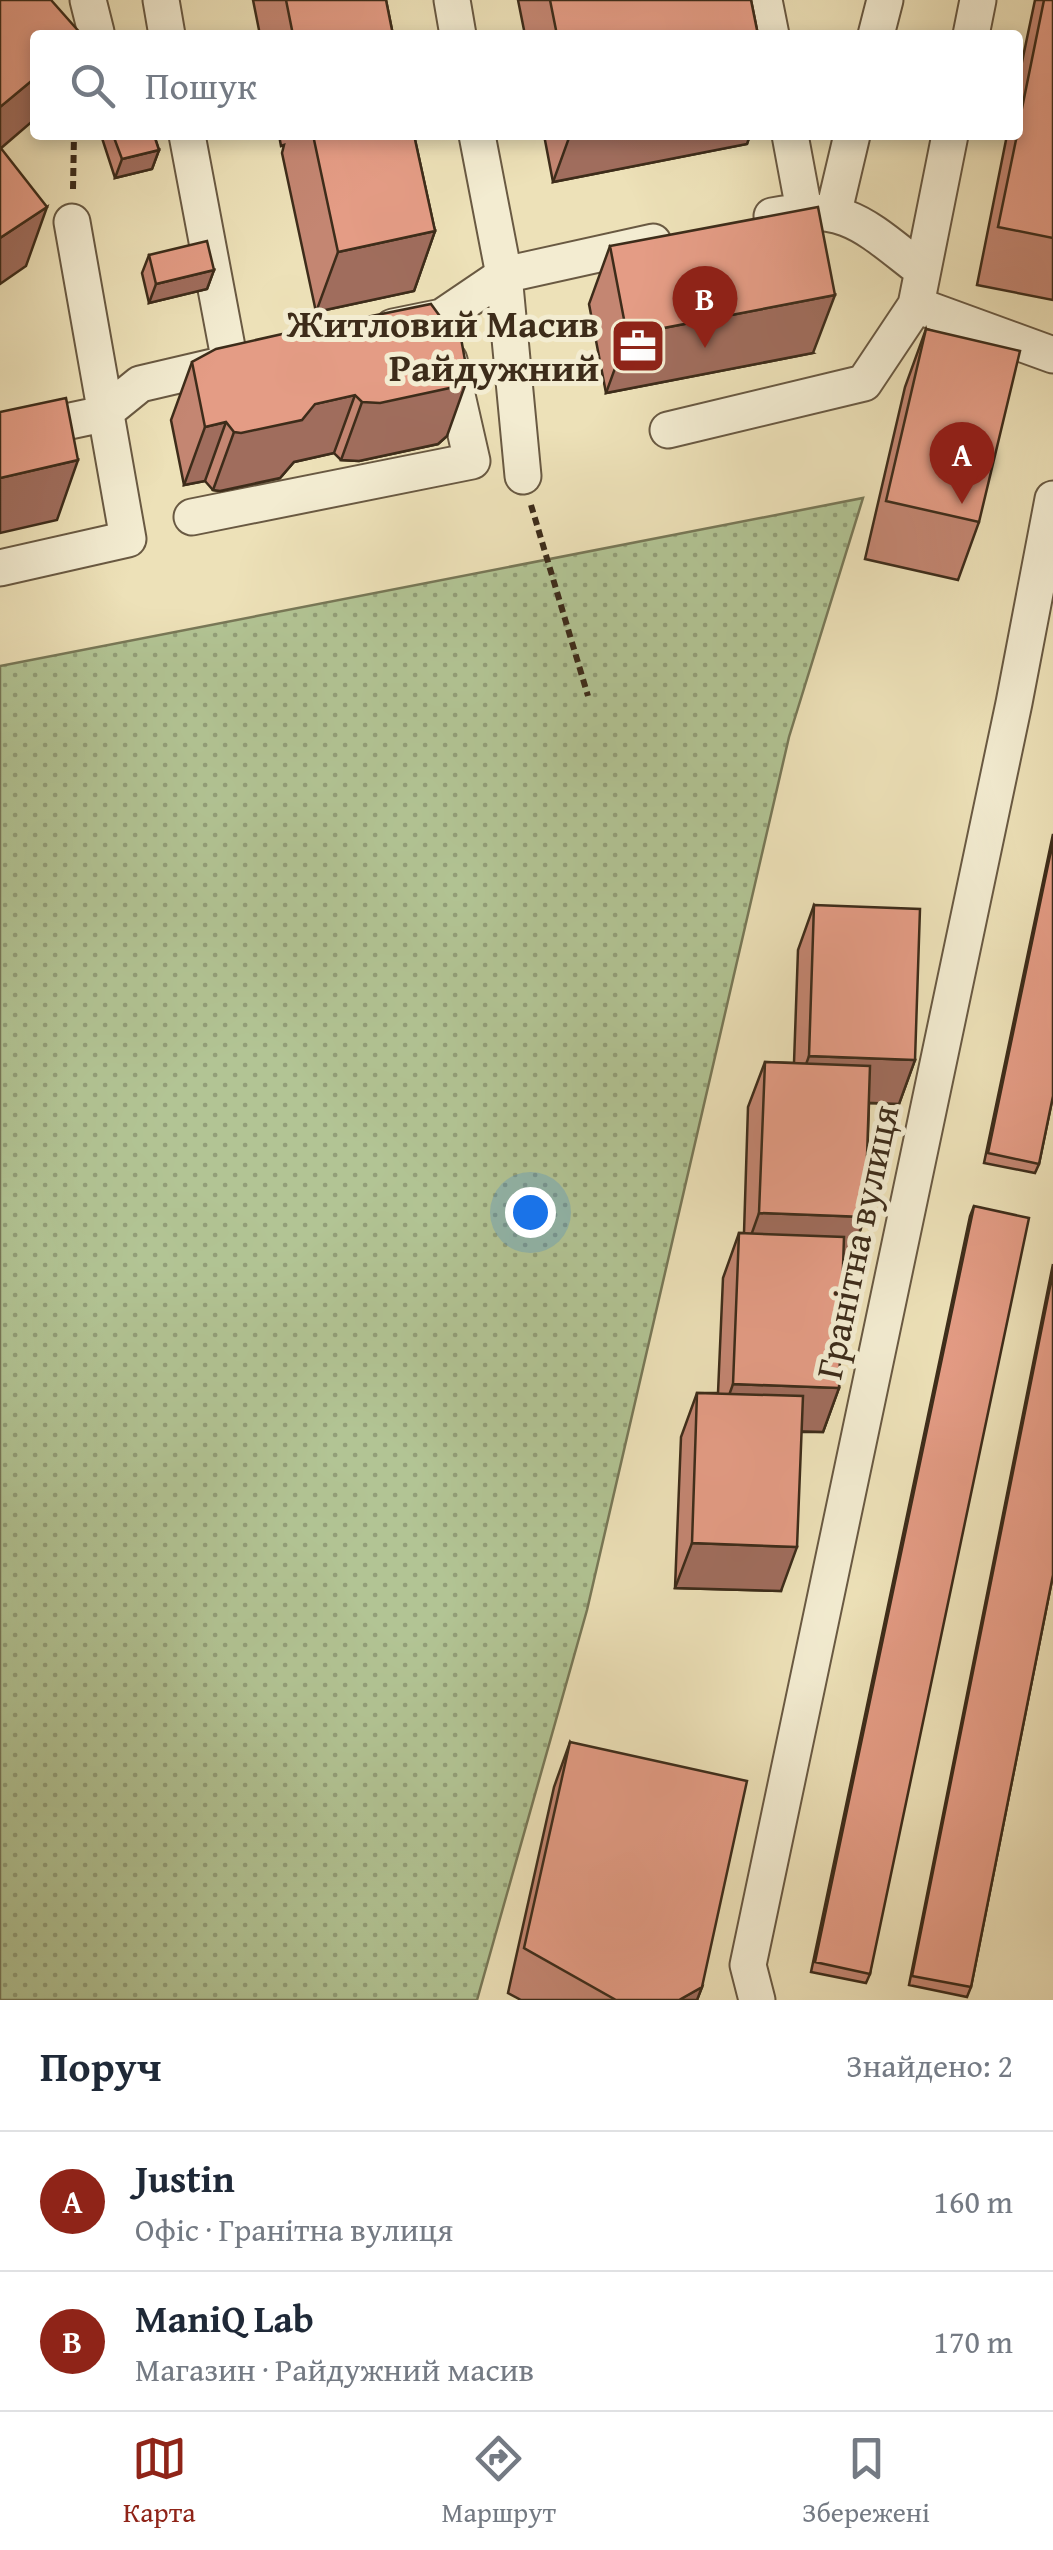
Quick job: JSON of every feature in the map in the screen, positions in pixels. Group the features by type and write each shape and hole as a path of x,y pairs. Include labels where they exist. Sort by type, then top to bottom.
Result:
{"street":[{"path":"161,0 167,30"},
{"path":"452,0 457,30"},
{"path":"667,0 677,11 699,12 764,0 770,30"},
{"path":"877,30 884,0"},
{"path":"972,30 978,0"},
{"path":"187,140 230,363"},
{"path":"478,140 504,275 523,476"},
{"path":"792,140 819,210"},
{"path":"819,210 850,140"},
{"path":"668,430 864,383 916,306 949,140"},
{"path":"735,224 819,210 854,218 922,270"},
{"path":"0,568 128,540 72,222"},
{"path":"365,334 442,316 504,275 677,237"},
{"path":"916,306 962,326 1053,356"},
{"path":"192,517 472,461 442,316"},
{"path":"0,436 103,414 140,384 269,355"},
{"name":"Гранітна вулиця","path":"756,2000 748,1965 1010,722 1053,500"}],"path":[{"path":"72,222 74,140"},
{"path":"523,476 588,696"}],"green space":[{"path":"863,498 789,737 587,1610 477,2000 0,2000 0,666"}],"building":[{"path":"0,0 51,0 78,30 30,30 30,82 0,107"},
{"path":"286,0 386,0 392,30 292,30"},
{"path":"550,0 751,0 757,30 556,30"},
{"path":"1044,0 1053,0 1053,238 998,227 1016,140 1023,140 1023,103"},
{"path":"115,140 156,140 159,150 122,159"},
{"path":"314,140 415,140 435,231 338,252"},
{"path":"0,147 47,207 0,238"},
{"path":"818,207 835,295 627,335 610,246"},
{"path":"207,241 214,270 156,284 149,255"},
{"path":"431,304 447,326 459,327 468,377 459,386 380,403 362,402 355,395 315,404 302,420 241,433 234,432 226,422 205,427 192,362 216,349 300,330 301,338 338,330 337,323"},
{"path":"926,329 1020,351 979,522 886,501"},
{"path":"66,398 78,460 0,478 0,412"},
{"path":"1053,841 1053,1096 1039,1164 988,1153"},
{"path":"814,905 920,909 915,1060 809,1056"},
{"path":"765,1062 870,1066 865,1217 759,1213"},
{"path":"974,1206 1029,1218 870,1974 815,1962"},
{"path":"739,1233 844,1237 839,1388 733,1384"},
{"path":"1053,1272 1053,1575 971,1987 912,1976"},
{"path":"697,1393 803,1396 797,1547 692,1543"},
{"path":"570,1742 747,1781 702,1987 679,2000 616,2000 524,1948"}],"place":[{"name":"Житловий Масив Райдужний","path":"638,346"},
{"name":"ManiQ Lab","path":"705,348"},
{"name":"Justin","path":"962,504"}]}
